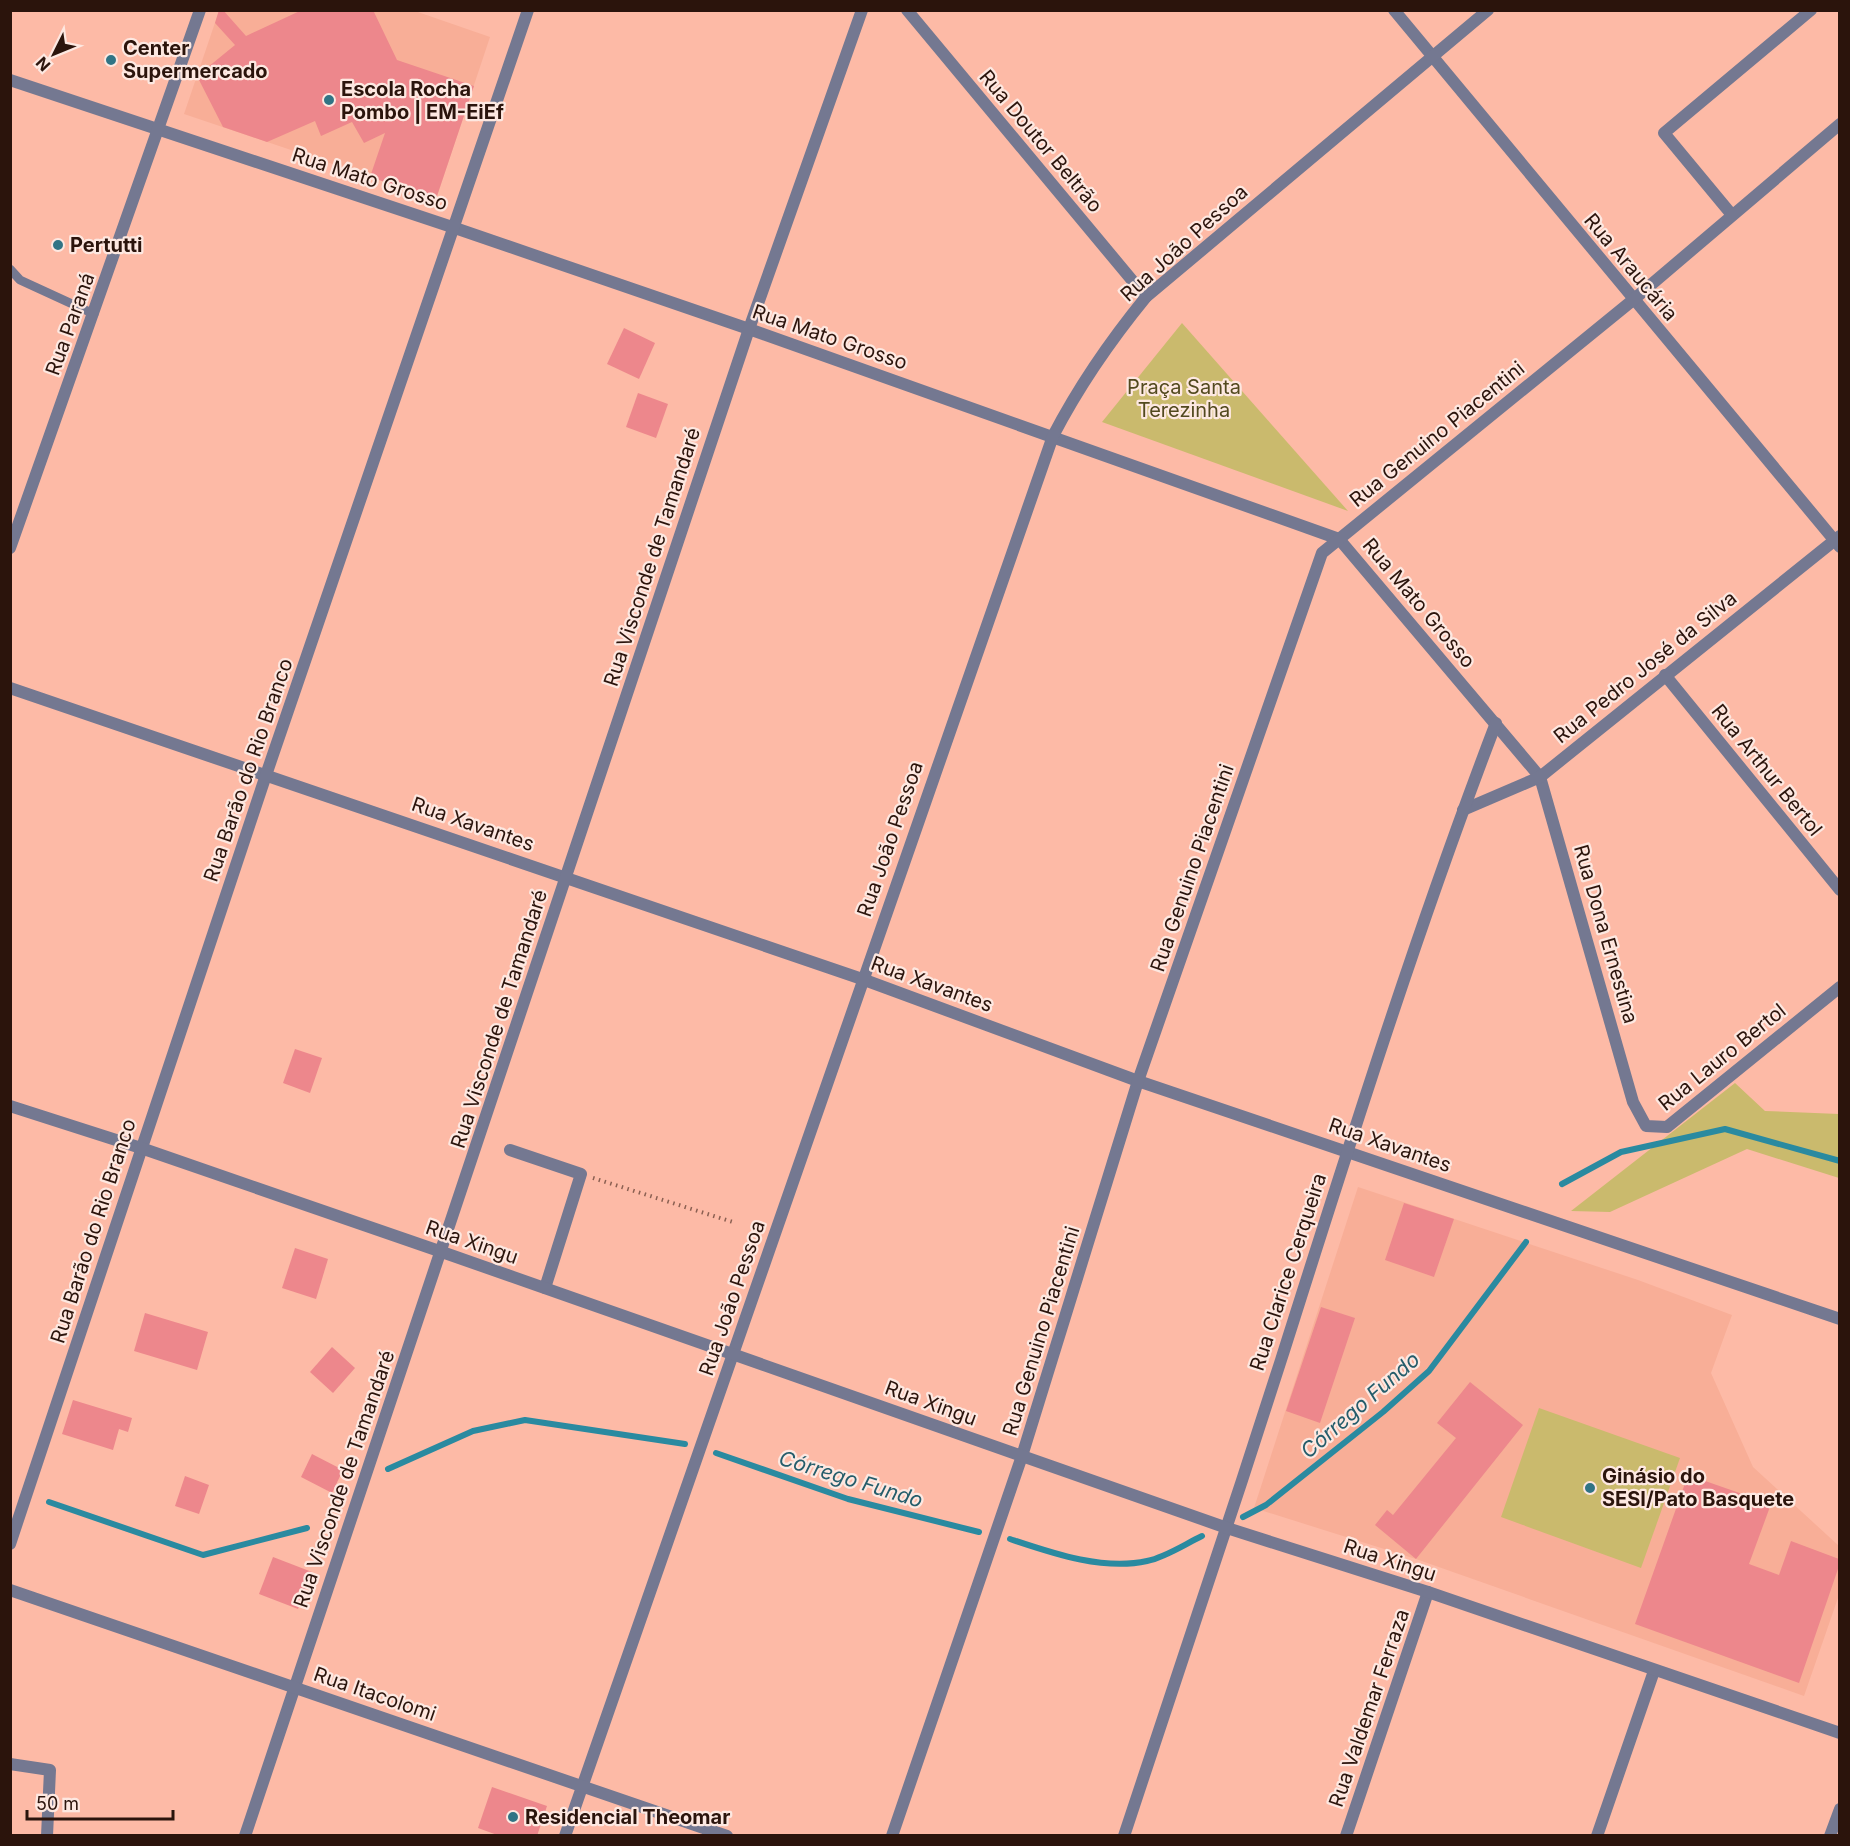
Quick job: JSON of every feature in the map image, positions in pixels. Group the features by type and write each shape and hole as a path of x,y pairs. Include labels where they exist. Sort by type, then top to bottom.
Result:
{"street":[{"name":"Rua Paraná","path":"10,548 160,130 200,10"},
{"name":"Rua Barão do Rio Branco","path":"10,1545 266,775 528,10"},
{"name":"Rua Visconde de Tamandaré","path":"245,1836 749,329 862,10"},
{"name":"Rua Doutor Beltrão","path":"907,10 1146,297"},
{"name":"Rua Araucária","path":"1394,10 1633,300 1838,541"},
{"name":"Rua João Pessoa","path":"566,1836 862,979 1053,436 1074,395 1108,344 1146,297 1488,10"},
{"path":"1732,214 1664,133 1811,10"},
{"name":"Rua Mato Grosso","path":"10,80 455,228 749,329 1339,539 1540,777"},
{"name":"Rua Genuino Piacentini","path":"892,1836 1022,1456 1138,1081 1323,553 1633,300 1839,124"},
{"name":"Rua Pedro José da Silva","path":"1463,810 1540,777 1665,675 1838,541"},
{"name":"Rua Arthur Bertol","path":"1665,675 1839,890"},
{"name":"Rua Xavantes","path":"10,688 862,979 1138,1081 1839,1319"},
{"name":"Rua Clarice Cerqueira","path":"1124,1836 1227,1528 1347,1151 1463,810 1496,723"},
{"name":"Rua Dona Ernestina","path":"1540,777 1633,1101"},
{"name":"Rua Lauro Bertol","path":"1633,1101 1646,1126 1667,1127 1839,987"},
{"name":"Rua Xingu","path":"10,1106 141,1148 442,1252 1227,1528 1428,1592 1839,1733"},
{"path":"510,1150 581,1174 545,1288"},
{"name":"Rua Itacolomi","path":"10,1590 727,1836"},
{"name":"Rua Valdemar Ferraza","path":"1346,1836 1428,1592"},
{"path":"1597,1836 1654,1671"},
{"path":"10,1764 50,1770 47,1836"},
{"path":"1830,1836 1839,1809"}],"lane":[{"path":"10,269 20,280 94,314"}],"path":[{"path":"581,1174 736,1223"}],"shaded area":[{"name":"Escola Rocha Pombo | EM-EiEf","path":"219,11 415,11 490,37 436,199 184,114"},
{"path":"1358,1187 1638,1280 1732,1315 1711,1373 1753,1467 1839,1546 1839,1595 1804,1696 1416,1559 1254,1508"}],"green space":[{"name":"Praça Santa Terezinha","path":"1182,323 1348,511 1102,422"},
{"path":"1735,1083 1765,1111 1839,1114 1839,1178 1747,1149 1610,1212 1571,1211"},
{"name":"Ginásio do SESI/Pato Basquete","path":"1539,1408 1680,1458 1641,1568 1501,1517"}],"building":[{"name":"Escola Rocha Pombo | EM-EiEf","path":"219,10 223,10 246,36 302,10 373,10 397,60 474,86 436,199 370,177 385,133 364,143 352,122 321,136 315,121 267,142 223,127 197,76 235,45 215,23"},
{"path":"624,328 655,343 639,379 607,364"},
{"path":"638,393 668,404 656,438 626,427"},
{"path":"295,1049 322,1058 310,1093 283,1083"},
{"path":"1404,1203 1454,1219 1434,1277 1385,1260"},
{"path":"295,1248 328,1259 316,1299 282,1288"},
{"path":"1321,1307 1355,1318 1320,1423 1286,1411"},
{"path":"145,1313 208,1332 197,1370 134,1351"},
{"path":"332,1347 355,1368 333,1393 310,1372"},
{"path":"1470,1382 1523,1425 1416,1559 1375,1525 1387,1510 1393,1515 1456,1438 1437,1423"},
{"path":"73,1400 132,1418 128,1432 119,1429 113,1450 62,1434"},
{"path":"312,1454 343,1470 332,1493 301,1477"},
{"path":"1688,1475 1771,1504 1749,1564 1779,1575 1791,1541 1839,1559 1839,1566 1799,1683 1635,1624"},
{"path":"185,1476 209,1485 199,1514 175,1506"},
{"path":"273,1557 312,1572 298,1609 259,1594"},
{"name":"Residencial Theomar","path":"492,1787 547,1806 537,1836 500,1836 478,1828"}],"waterway":[{"name":"Córrego Fundo","path":"1562,1184 1621,1152 1725,1129 1840,1161"},
{"name":"Córrego Fundo","path":"1243,1517 1266,1505 1383,1412 1429,1371 1526,1242"},
{"name":"Córrego Fundo","path":"388,1469 473,1431 525,1420 685,1444"},
{"name":"Córrego Fundo","path":"716,1453 848,1499 979,1532"},
{"path":"49,1502 203,1555 307,1528"},
{"name":"Córrego Fundo","path":"1010,1539 1078,1559 1130,1564 1161,1557 1202,1536"}],"place":[{"name":"Center Supermercado","path":"111,60"},
{"name":"Escola Rocha Pombo | EM-EiEf","path":"329,100"},
{"name":"Pertutti","path":"58,245"},
{"name":"Ginásio do SESI/Pato Basquete","path":"1590,1488"},
{"name":"Residencial Theomar","path":"513,1817"}]}
